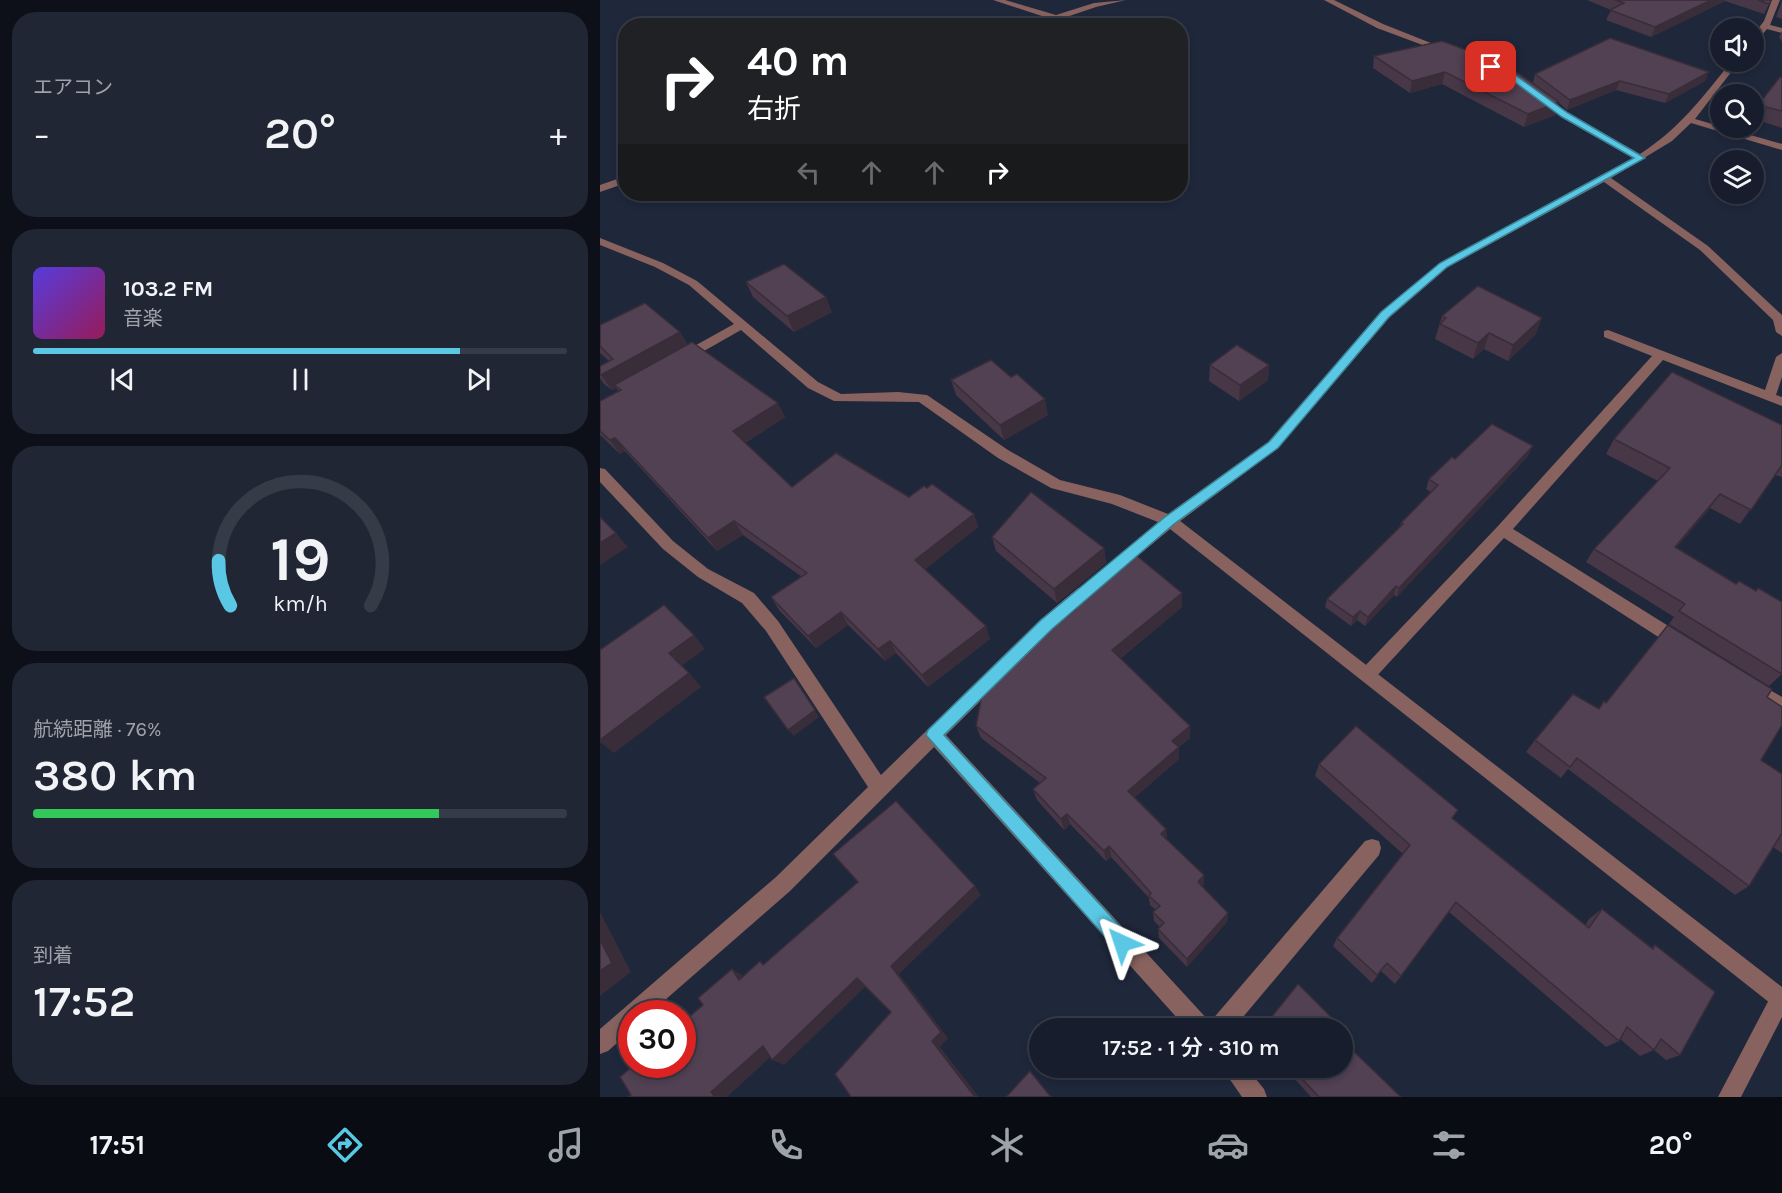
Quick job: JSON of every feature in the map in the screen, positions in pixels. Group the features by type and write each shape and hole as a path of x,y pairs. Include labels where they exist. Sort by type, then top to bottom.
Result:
{"street":[{"path":"997,0 1054,17 1094,5 1122,0"},
{"path":"1328,0 1380,26 1456,55"},
{"path":"1776,0 1765,26 1782,31"},
{"path":"649,1000 783,884 1046,625 1170,521 1273,445 1385,315 1444,265 1641,158 1670,139 1689,120 1727,72"},
{"path":"1530,90 1565,115 1641,158"},
{"path":"1689,120 1782,147"},
{"path":"1604,177 1704,248 1779,319 1782,332"},
{"path":"600,189 618,182"},
{"path":"600,241 659,265 693,283 813,386 839,398 898,396 922,399 1003,454 1056,484 1115,499 1170,521 1781,1000 1729,1097"},
{"path":"671,365 742,325"},
{"path":"1608,334 1776,400 1782,357"},
{"path":"1368,674 1503,530 1660,355"},
{"path":"600,473 668,545 703,573 748,598 772,626 880,789"},
{"path":"1503,530 1692,649"},
{"path":"1742,681 1782,706"},
{"path":"934,735 1191,1018"},
{"path":"1228,1018 1372,848"},
{"path":"600,1043 618,1027"},
{"path":"1241,1078 1256,1097"}],"building":[{"path":"1615,0 1711,0 1655,27 1610,10 1624,3"},
{"path":"1758,0 1771,0 1769,4"},
{"path":"1610,38 1709,72 1669,94 1620,81 1570,100 1535,74"},
{"path":"1442,41 1491,59 1483,61 1518,73 1559,102 1528,114 1445,72 1412,81 1374,56"},
{"path":"1782,77 1782,111 1764,106 1764,97"},
{"path":"784,264 826,297 787,316 746,282"},
{"path":"1478,286 1542,318 1513,345 1489,333 1478,343 1440,324 1446,318 1442,316"},
{"path":"645,303 680,332 601,375 600,366 613,359 600,346 600,325"},
{"path":"692,342 778,403 733,431 792,487 836,453 909,497 924,486 927,488 932,484 974,514 915,560 986,626 922,675 890,641 878,649 841,612 808,636 771,597 807,573 734,521 708,538 615,438 610,440 600,431 600,401 621,390 614,385"},
{"path":"1237,345 1269,365 1240,385 1210,365"},
{"path":"991,360 1011,377 1017,374 1045,399 1000,425 951,380"},
{"path":"1672,372 1782,425 1782,465 1751,510 1720,494 1675,547 1736,584 1739,581 1756,591 1758,588 1782,602 1782,674 1679,611 1685,604 1594,549 1670,468 1614,439"},
{"path":"1492,424 1533,446 1399,588 1396,586 1368,617 1360,611 1353,617 1327,599 1403,524 1401,523 1438,485 1429,479 1452,457 1455,459"},
{"path":"1031,492 1104,548 1054,589 992,537"},
{"path":"600,517 616,533 600,543"},
{"path":"1136,555 1182,593 1112,650 1190,726 1172,741 1179,747 1128,791 1166,829 1161,834 1204,875 1198,882 1228,913 1187,959 1158,929 1164,923 1153,912 1160,906 1149,896 1151,893 1109,846 1104,851 1067,814 1061,819 1033,789 1046,778 976,726 984,684 1015,653 1017,655 1076,609 1069,603 1119,560 1125,564"},
{"path":"664,605 694,635 669,653 689,673 600,740 600,650"},
{"path":"1668,625 1772,689 1767,697 1782,707 1782,725 1761,760 1782,774 1782,833 1749,886 1577,758 1570,767 1535,740 1573,694 1599,709 1604,701 1606,703"},
{"path":"794,678 815,710 788,730 764,697"},
{"path":"1356,726 1458,810 1452,818 1589,928 1602,909 1653,949 1655,945 1715,992 1680,1055 1661,1039 1654,1050 1627,1027 1619,1041 1456,902 1401,976 1387,963 1377,975 1337,938 1410,845 1319,764"},
{"path":"896,801 975,886 891,966 941,1032 932,1041 975,1097 851,1097 835,1074 891,1012 857,978 772,1060 763,1046 711,1092 715,1097 628,1097 631,1095 621,1078 696,1078 696,1011 703,1005 698,998 732,969 739,980 760,961 763,965 858,882 833,854"},
{"path":"600,940 612,963 600,971"},
{"path":"1298,984 1332,1018 1271,1018"},
{"path":"1353,1051 1401,1097 1319,1097 1301,1078 1353,1078"},
{"path":"1029,1072 1029,1078 1036,1078 1051,1097 1006,1097"}],"route":[{"path":"1122,943 934,735 1046,625 1170,521 1273,445 1385,315 1444,265 1641,158 1565,115 1508,73 1491,67"}]}
